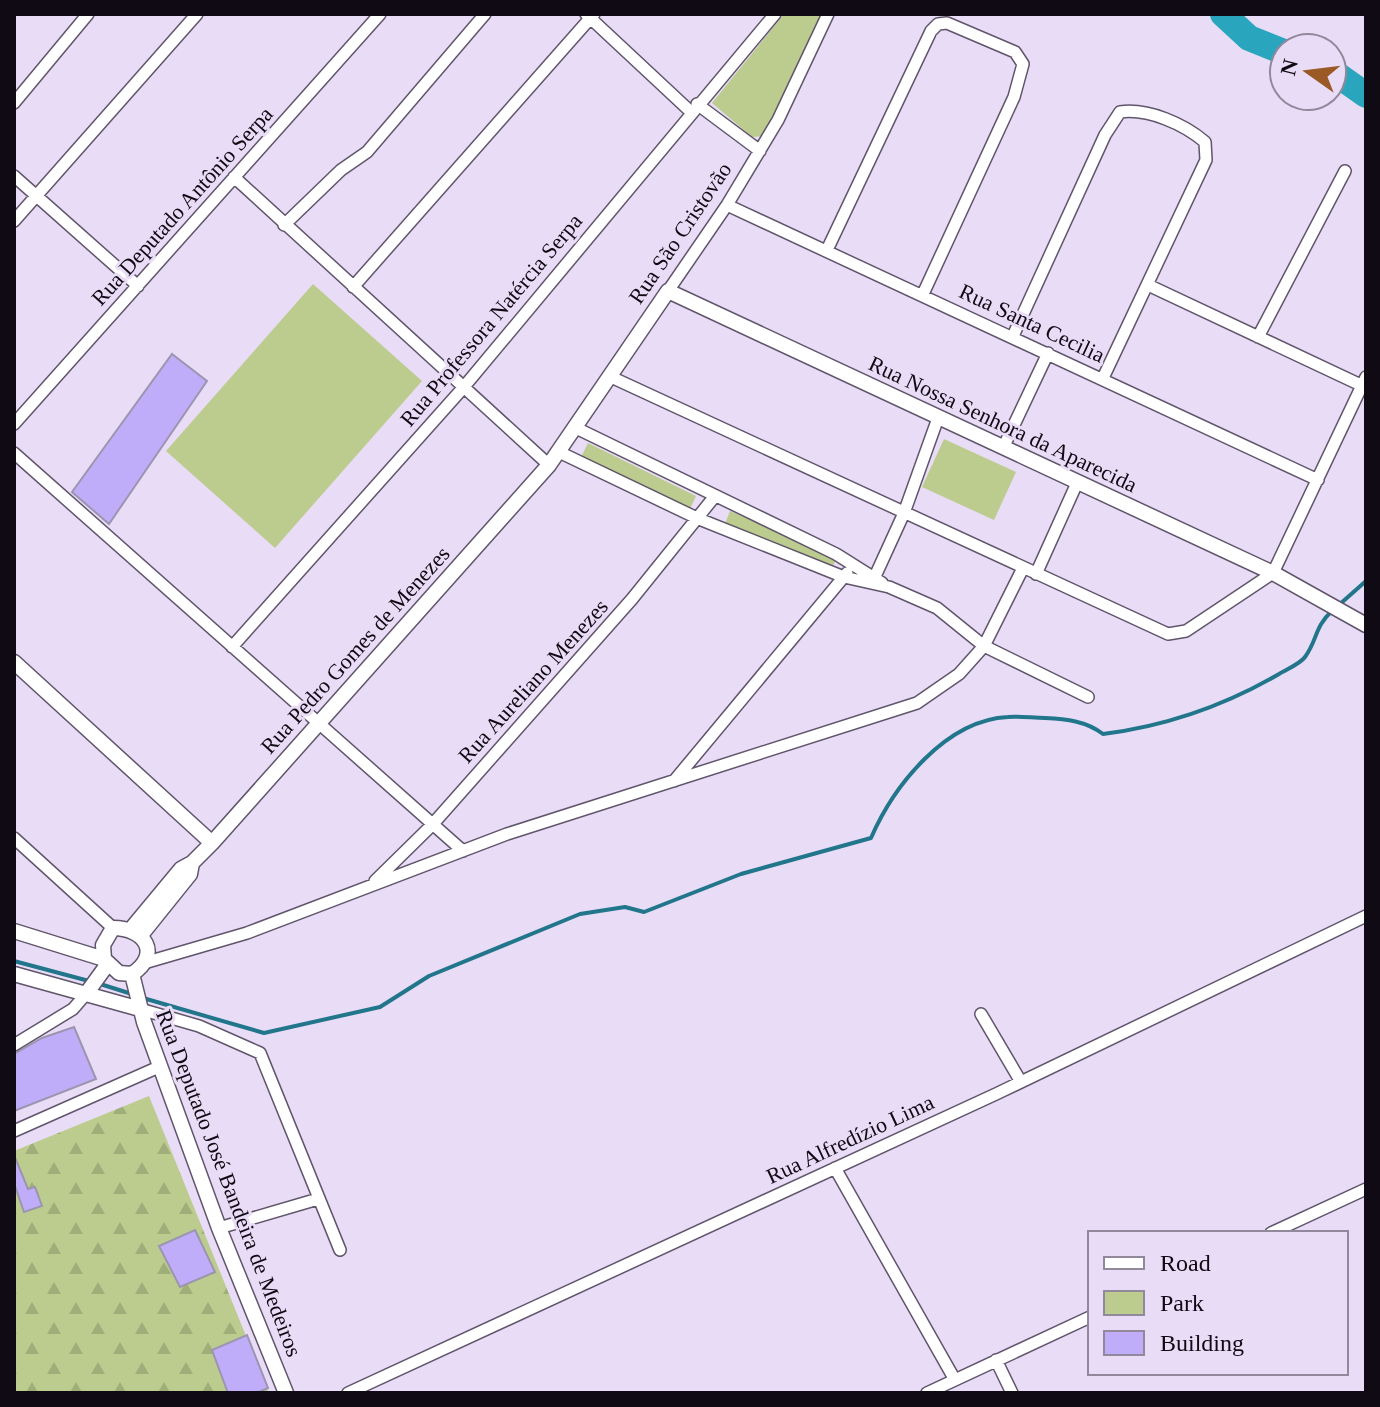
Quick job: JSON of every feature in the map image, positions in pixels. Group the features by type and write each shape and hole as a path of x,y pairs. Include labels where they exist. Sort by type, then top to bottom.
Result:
{"street":[{"path":"14,103 88,14"},
{"path":"14,221 197,14"},
{"name":"Rua Deputado Antônio Serpa","path":"14,424 380,14"},
{"path":"284,225 341,170 367,152 485,14"},
{"name":"Rua Professora Natércia Serpa","path":"232,647 463,388 775,14"},
{"name":"Rua São Cristovão","path":"549,465 727,205 778,120 828,14"},
{"path":"353,287 590,15 694,108 760,151"},
{"path":"827,250 931,31 938,24 947,23 1015,52 1023,64 1014,97 923,294"},
{"path":"1013,336 1105,135 1120,112 1137,109 1192,131 1205,142 1206,160 1103,378"},
{"path":"1258,337 1345,171"},
{"path":"14,176 138,286"},
{"path":"234,177 549,465"},
{"name":"Rua Santa Cecilia","path":"727,205 1318,480"},
{"path":"611,377 1147,627 1168,634 1186,631 1273,573 1365,383 1148,285"},
{"name":"Rua Nossa Senhora da Aparecida","path":"668,291 1273,573 1362,622"},
{"path":"1003,448 1048,353"},
{"path":"873,581 904,513 938,418"},
{"path":"576,428 853,564 873,581"},
{"path":"559,452 699,519 844,577 873,581 937,608 984,646 1088,697"},
{"path":"14,453 463,851"},
{"name":"Rua Pedro Gomes de Menezes","path":"136,931 181,869 192,863 212,843 549,465"},
{"path":"1036,574 1077,483"},
{"name":"Rua Aureliano Menezes","path":"372,885 432,825 699,519 715,496"},
{"path":"674,781 853,564"},
{"path":"144,963 247,933 463,851 917,703 959,674 984,646 1023,568"},
{"path":"14,662 212,843"},
{"path":"14,838 113,928 136,931 148,948 136,993"},
{"name":"Rua Alfredízio Lima","path":"348,1393 1021,1082 1366,916"},
{"path":"14,1045 73,1009 106,962 103,945 113,928"},
{"path":"14,931 106,962 136,993"},
{"path":"14,974 136,993 260,1053 340,1250"},
{"name":"Rua Deputado José Bandeira de Medeiros","path":"136,993 219,1228 286,1393"},
{"path":"981,1014 1021,1082"},
{"path":"14,1131 161,1066"},
{"path":"835,1168 955,1380"},
{"path":"1275,1231 1366,1189"},
{"path":"219,1228 318,1199"},
{"path":"927,1393 1088,1318"},
{"path":"996,1360 1012,1393"}],"green space":[{"path":"784,14 824,14 766,136 752,137 712,103"},
{"path":"313,284 422,381 275,548 166,451"},
{"path":"944,439 1016,472 994,520 922,487"},
{"path":"588,443 696,496 689,511 581,457"},
{"path":"730,511 837,557 831,570 725,524"},
{"path":"149,1096 269,1393 14,1393 14,1151"}],"building":[{"path":"172,354 207,381 109,524 72,492"},
{"path":"74,1027 96,1079 14,1111 14,1054 42,1038"},
{"path":"14,1155 28,1189 35,1187 42,1206 24,1212 14,1183"},
{"path":"195,1230 215,1272 180,1287 159,1246"},
{"path":"247,1335 268,1388 257,1393 228,1393 212,1350"}],"waterway":[{"path":"1223,14 1249,38 1268,46"},
{"path":"1348,82 1366,95"},
{"path":"1340,604 1366,581"},
{"path":"143,998 264,1033 380,1007 429,976 580,914 625,907 644,912 741,874 871,838 893,797 925,759 943,743 985,721 1013,717 1061,719 1083,723 1103,734 1150,726 1216,705 1300,662 1309,651 1322,622 1333,610"},
{"path":"14,961 89,981"},
{"path":"97,983 135,995"}]}
